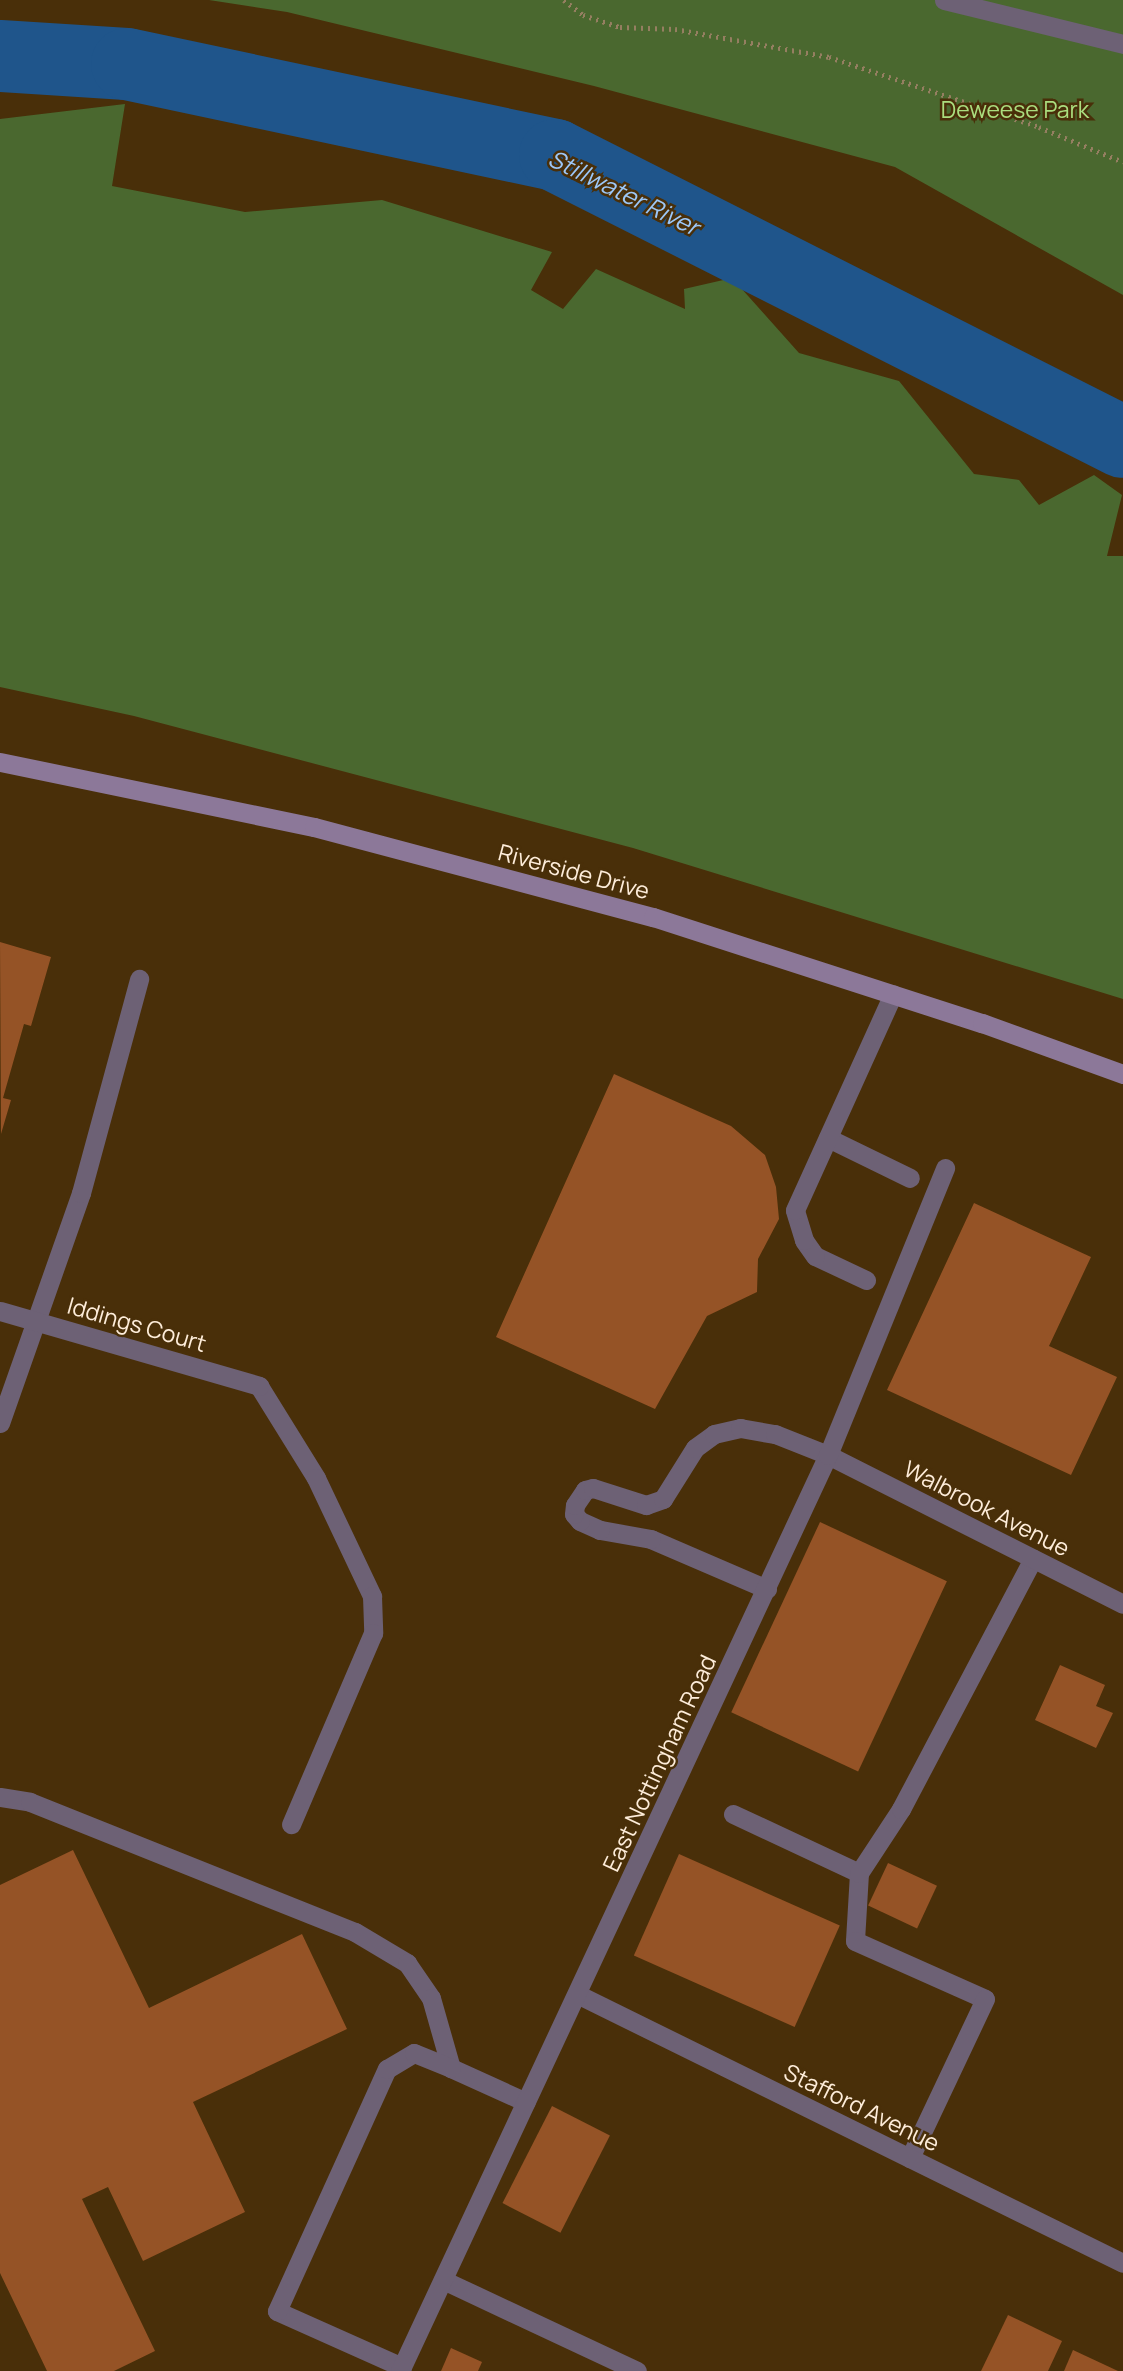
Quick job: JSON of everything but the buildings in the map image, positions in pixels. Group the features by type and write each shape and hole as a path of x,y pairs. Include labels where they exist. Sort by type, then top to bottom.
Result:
{"main road":[{"name":"Riverside Drive","path":"0,762 314,827 653,917 893,994 1123,1074"}],"street":[{"path":"944,0 1123,44"},
{"path":"0,1423 39,1322 81,1193 139,979"},
{"path":"866,1280 815,1256 804,1240 795,1210 893,994"},
{"path":"828,1138 910,1178"},
{"name":"East Nottingham Road","path":"401,2369 579,1995 828,1455 945,1168"},
{"name":"Iddings Court","path":"0,1311 259,1386 316,1478 372,1596 373,1633 291,1824"},
{"name":"Walbrook Avenue","path":"767,1589 651,1539 600,1530 580,1521 574,1514 575,1505 585,1490 593,1488 646,1505 663,1499 695,1448 714,1434 740,1428 775,1434 828,1455 1123,1604"},
{"path":"910,2158 985,1999 855,1941 859,1873 901,1809 1033,1559"},
{"path":"0,1797 30,1802 355,1932 407,1963 431,1998 452,2068"},
{"path":"733,1814 859,1873"},
{"name":"Stafford Avenue","path":"579,1995 1123,2263"},
{"path":"401,2369 277,2311 387,2069 414,2053 526,2102"},
{"path":"443,2280 637,2371"}],"path":[{"path":"564,0 583,15 620,27 675,29 829,57 1039,127 1123,162"}],"green space":[{"name":"Deweese Park","path":"209,0 1123,0 1123,295 895,167 594,86 287,12"},
{"path":"125,104 112,186 245,212 382,200 552,252 531,290 563,309 596,269 685,309 684,289 732,278 799,353 899,381 974,474 1019,480 1039,505 1094,475 1122,495 1107,556 1123,556 1123,999 633,848 134,716 0,687 0,119"}],"waterway":[{"name":"Stillwater River","path":"0,56 127,64 555,155 1123,442"}]}
